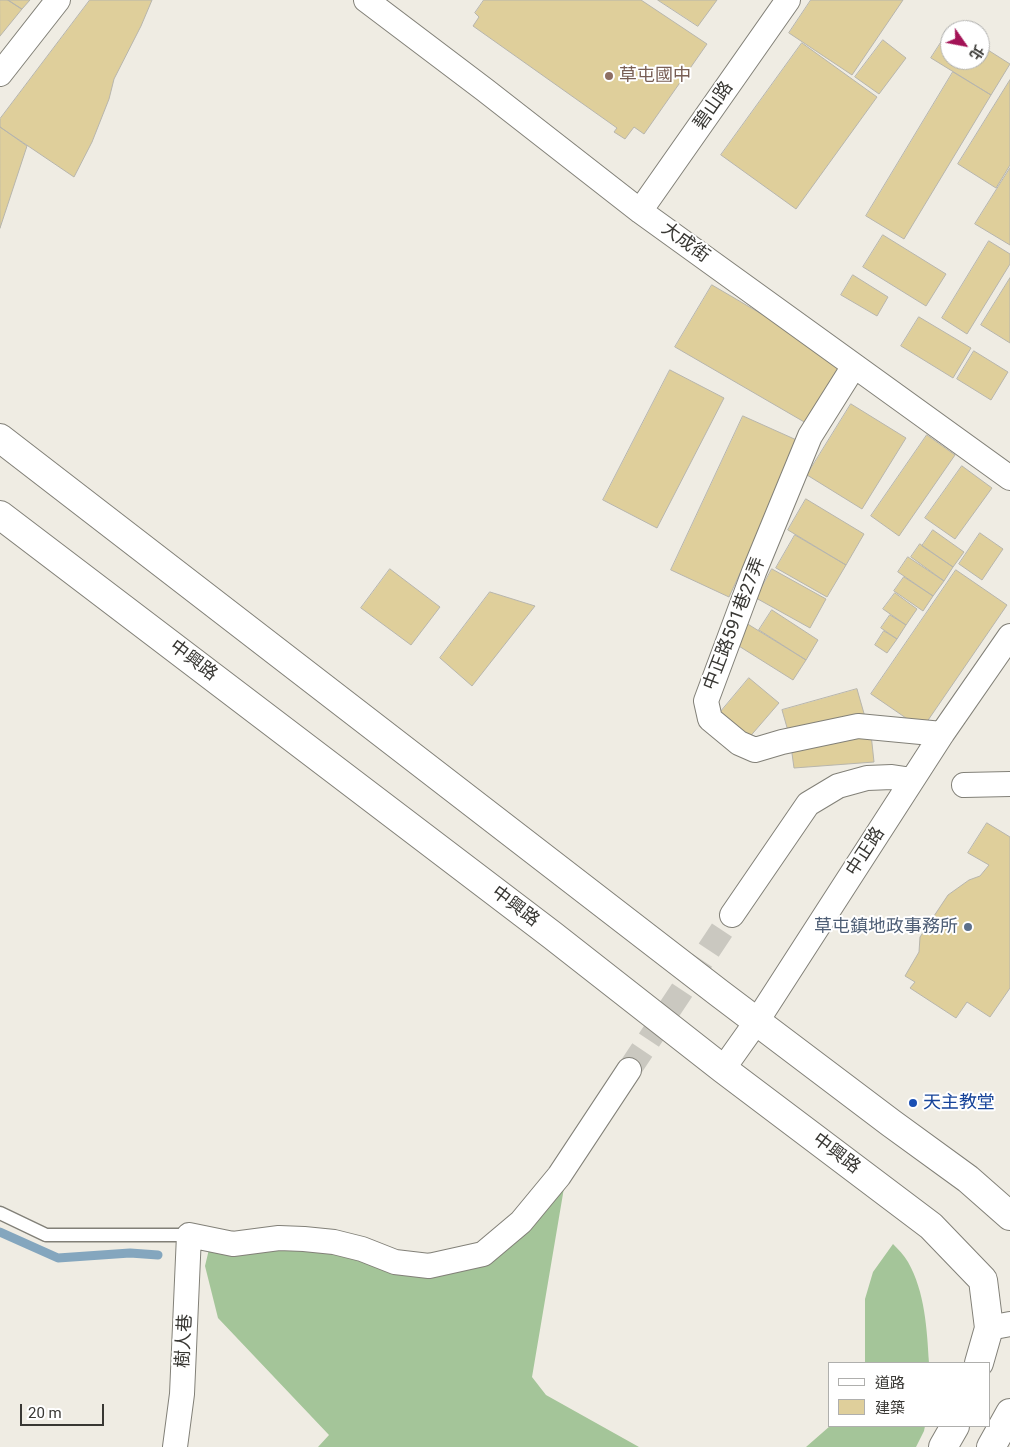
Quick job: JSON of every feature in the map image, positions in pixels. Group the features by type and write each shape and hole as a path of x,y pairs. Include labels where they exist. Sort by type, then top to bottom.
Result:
{"street":[{"path":"0,74 58,0"},
{"name":"大成街","path":"366,0 640,211 1010,478"},
{"name":"碧山路","path":"640,211 788,0"},
{"name":"中正路591巷27弄","path":"854,366 810,436 754,572 706,702 710,718 740,743 755,750 782,742 858,726 942,734"},
{"path":"0,438 757,1021 968,1179 1010,1216"},
{"name":"中興路","path":"0,515 931,1226 982,1280 1000,1326"},
{"name":"中正路","path":"723,1069 757,1021 942,734 1010,636"},
{"path":"732,915 808,804 838,786 867,778 892,777 912,780"},
{"path":"964,785 1010,784"},
{"path":"189,1235 233,1244 279,1238 304,1239 362,1249 396,1262 429,1266 483,1254 521,1222 553,1182 629,1070"},
{"name":"樹人巷","path":"175,1447 182,1394 189,1235"},
{"path":"980,1362 1000,1326"},
{"path":"991,1447 1010,1413"},
{"path":"943,1447 954,1427"}],"lane":[{"path":"0,1213 46,1235 189,1235"}],"green space":[{"path":"566,1176 532,1377 546,1395 639,1447 318,1447 329,1435 218,1318 205,1266 210,1245 466,1258"},
{"path":"893,1244 908,1262 922,1298 929,1362 865,1362 865,1299 873,1272"},
{"path":"829,1427 925,1427 916,1447 806,1447"}],"building":[{"path":"0,0 8,0 22,9 0,36"},
{"path":"8,0 30,0 22,9"},
{"path":"90,0 152,0 114,79 109,99 92,142 74,177 0,127 0,119"},
{"name":"草屯國中","path":"484,0 641,0 707,44 644,134 634,127 625,139 614,132 617,128 473,26 479,17 475,13"},
{"path":"658,0 717,0 698,26"},
{"path":"811,0 903,0 852,75 789,33"},
{"path":"883,40 906,58 879,94 855,77"},
{"path":"802,43 877,97 796,209 721,155"},
{"path":"940,44 940,64 931,58"},
{"path":"990,51 1010,64 991,95 950,70 990,70"},
{"path":"953,72 991,95 904,239 866,216"},
{"path":"1010,80 1010,165 996,188 958,164"},
{"path":"0,127 27,146 0,228"},
{"path":"1010,168 1010,245 975,224"},
{"path":"883,235 946,274 926,306 863,267"},
{"path":"989,241 1010,254 1010,264 967,334 942,318"},
{"path":"853,275 888,297 877,316 841,295"},
{"path":"1010,278 1010,343 981,325"},
{"path":"712,285 842,361 806,423 675,347"},
{"path":"919,317 971,348 953,378 901,346"},
{"path":"974,351 1008,372 991,400 957,379"},
{"path":"670,370 724,398 657,528 603,500"},
{"path":"851,404 906,438 862,509 807,475"},
{"path":"743,416 801,442 729,597 671,570"},
{"path":"927,435 955,455 899,536 871,516"},
{"path":"962,466 992,488 955,539 925,518"},
{"path":"806,499 864,534 846,565 788,530"},
{"path":"933,530 964,552 953,567 922,546"},
{"path":"980,533 1003,549 982,580 959,564"},
{"path":"795,535 846,565 827,597 776,568"},
{"path":"920,544 953,567 944,581 911,557"},
{"path":"908,557 944,581 933,596 898,572"},
{"path":"390,569 440,607 411,645 361,608"},
{"path":"772,569 826,599 810,628 756,598"},
{"path":"956,570 1007,605 922,729 871,694"},
{"path":"904,577 933,596 923,611 894,591"},
{"path":"490,592 535,606 472,686 440,658"},
{"path":"895,593 917,609 906,625 883,609"},
{"path":"772,610 818,640 806,660 759,630"},
{"path":"890,615 906,625 897,639 881,628"},
{"path":"746,623 806,660 793,680 734,643"},
{"path":"884,631 897,639 887,653 875,645"},
{"path":"749,678 779,703 747,740 718,715"},
{"path":"857,689 865,717 790,738 782,710"},
{"path":"871,734 874,762 794,768 791,746"},
{"name":"草屯鎮地政事務所","path":"987,823 1010,837 1010,988 990,1017 967,1002 956,1018 910,988 915,982 905,976 919,952 920,937 948,895 969,880 980,876 989,865 968,853"}],"waterway":[{"path":"0,1232 58,1258 130,1253 158,1255"}],"tunnel":[{"path":"629,1070 732,915"}],"place":[{"name":"草屯國中","path":"609,76"},
{"name":"草屯鎮地政事務所","path":"968,927"},
{"name":"天主教堂","path":"913,1103"}]}
